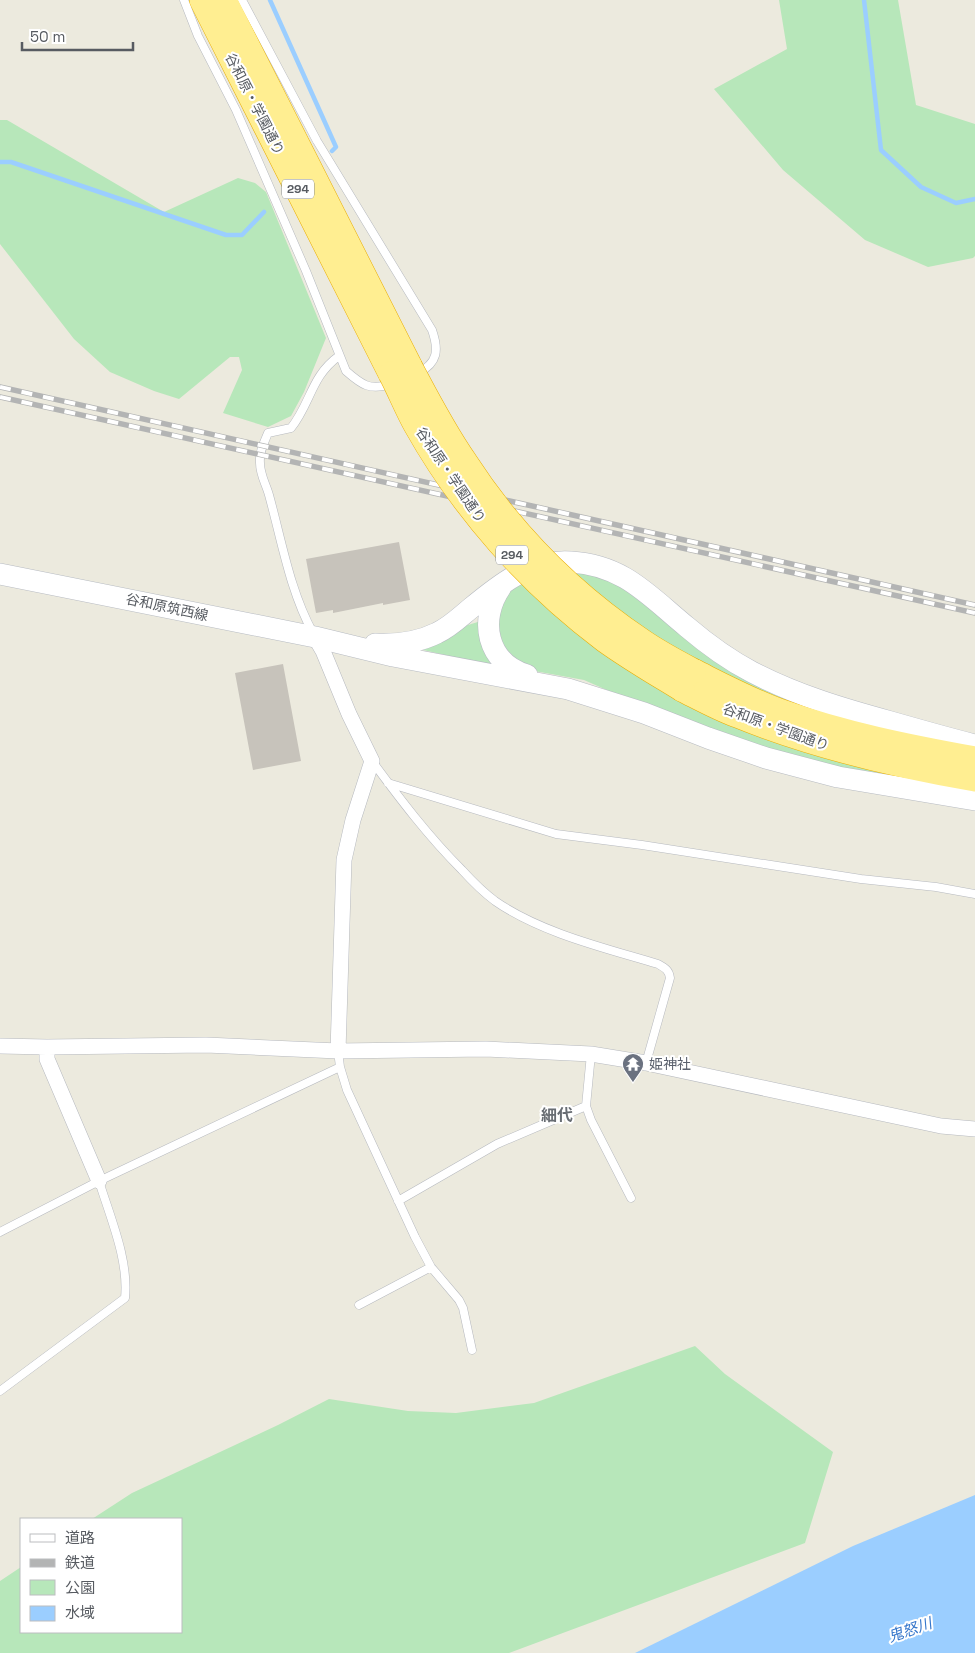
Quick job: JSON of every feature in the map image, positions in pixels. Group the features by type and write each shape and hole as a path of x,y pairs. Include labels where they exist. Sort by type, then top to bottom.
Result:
{"highway":[{"name":"谷和原・学園通り","path":"202,0 400,371 442,426 466,464 506,518 531,546 564,579 614,621 644,642 687,680 735,715 820,745 914,768 975,779"},
{"name":"谷和原・学園通り","path":"224,0 400,371"},
{"name":"谷和原・学園通り","path":"687,680 745,697 812,722 867,738 975,759"}],"main road":[{"path":"325,640 390,645 413,642 431,636 449,626 504,583 541,564 586,563 607,568 636,585 727,658 752,672 814,700 975,745"},
{"name":"谷和原筑西線","path":"0,574 325,640"},
{"path":"504,583 496,594 490,610 488,619 489,634 496,654 510,668 644,713 766,758 838,777 975,800"},
{"path":"325,640 393,656 568,689"}],"street":[{"path":"325,640 323,651 349,714 372,761 353,820 344,860 338,1051"},
{"path":"0,1046 206,1045 338,1051 486,1049 591,1054 646,1063 941,1126 975,1129"},
{"path":"47,1047 47,1059 99,1181"}],"lane":[{"path":"184,0 198,36 236,110 306,271 346,372 360,383 370,387 381,387 404,380 431,365 436,355 437,344 432,330 317,141 242,0"},
{"path":"325,640 301,607 286,561 269,492 262,477 260,462 263,444 268,434 291,428 303,411 318,377 328,364 339,356"},
{"path":"372,761 445,853 496,901 537,923 665,968 670,978 646,1063"},
{"path":"388,783 556,834 975,894"},
{"path":"338,1051 340,1067 347,1090 398,1201 431,1266 459,1300 463,1308 472,1350"},
{"path":"591,1054 586,1106 591,1120 631,1198"},
{"path":"0,1232 99,1181 340,1067"},
{"path":"398,1201 497,1144 586,1106"},
{"path":"0,1392 125,1298 126,1290 120,1247 99,1181"},
{"path":"358,1305 431,1266"}],"green space":[{"path":"779,0 898,0 916,105 975,124 975,256 973,258 928,267 865,240 783,170 714,89 787,49"},
{"path":"0,120 7,120 164,212 238,178 255,183 266,192 326,338 304,392 291,416 268,427 223,413 242,370 239,357 230,357 179,399 154,391 110,372 74,339 0,244"},
{"path":"566,568 613,578 860,729 746,690 638,627"},
{"path":"522,580 957,785 833,769 668,717 584,680 529,670 506,657 493,616 497,603"},
{"path":"481,621 501,668 419,649 455,629"},
{"path":"695,1346 725,1374 833,1452 805,1543 509,1653 0,1653 0,1581 20,1568 20,1633 182,1633 182,1518 94,1518 132,1493 278,1425 329,1399 408,1411 456,1413 534,1403"}],"water":[{"name":"鬼怒川","path":"975,1495 975,1653 635,1653 853,1546"}],"building":[{"path":"399,542 410,600 383,605 383,603 333,613 333,610 316,613 306,559"},
{"path":"283,664 301,761 253,770 235,673"}],"waterway":[{"path":"270,0 336,147 332,151"},
{"path":"864,0 881,150 921,187 956,203 975,199"},
{"path":"0,162 11,162 226,235 242,235 264,212"}],"railway":[{"path":"0,387 975,605"},
{"path":"0,397 975,613"}],"place":[{"name":"姫神社","path":"633,1083"}],"district":[{"name":"細代","path":"557,1115"}]}
